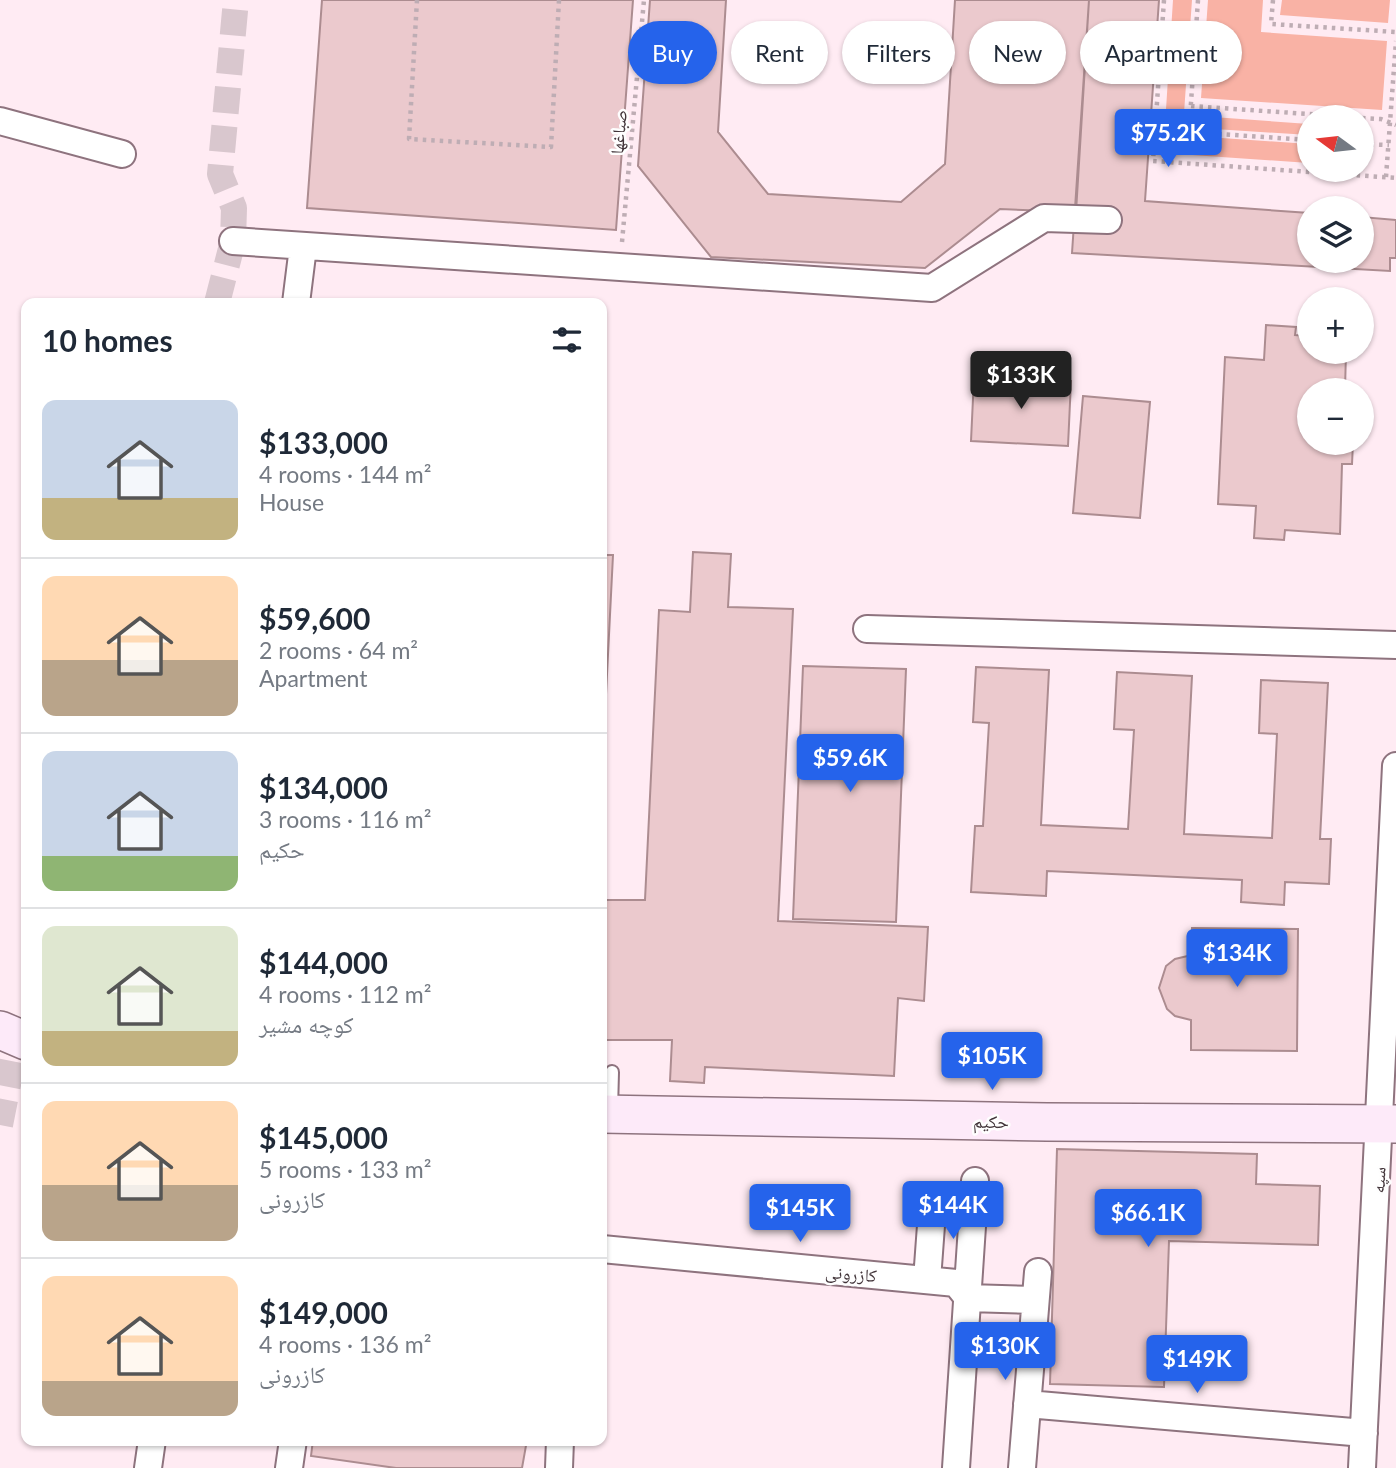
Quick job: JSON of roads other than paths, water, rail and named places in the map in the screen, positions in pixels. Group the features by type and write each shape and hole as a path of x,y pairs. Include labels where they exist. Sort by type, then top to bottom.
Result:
{"main road":[{"path":"0,1030 21,1039"},
{"name":"حکیم","path":"607,1118 1047,1122 1388,1131"}],"street":[{"path":"0,121 122,154"},
{"path":"233,240 303,247 932,288 1044,218 1108,220"},
{"path":"297,298 303,247"},
{"path":"867,629 1396,645"},
{"name":"سپه","path":"1362,1468 1388,1131 1396,766"},
{"path":"956,1468 975,1181"},
{"path":"927,1280 933,1198"},
{"name":"کازرونی","path":"607,1249 956,1283 968,1298"},
{"path":"1022,1468 1038,1272"},
{"path":"968,1298 1035,1300"},
{"path":"1027,1404 1364,1433"},
{"path":"148,1468 151,1446"},
{"path":"289,1468 292,1446"},
{"path":"559,1468 560,1446"}],"lane":[{"path":"0,1041 21,1048"},
{"path":"607,1105 612,1072"}],"tunnel":[{"path":"218,298 233,241 234,208 220,174 236,0"},
{"path":"0,1125 21,1027"}]}
